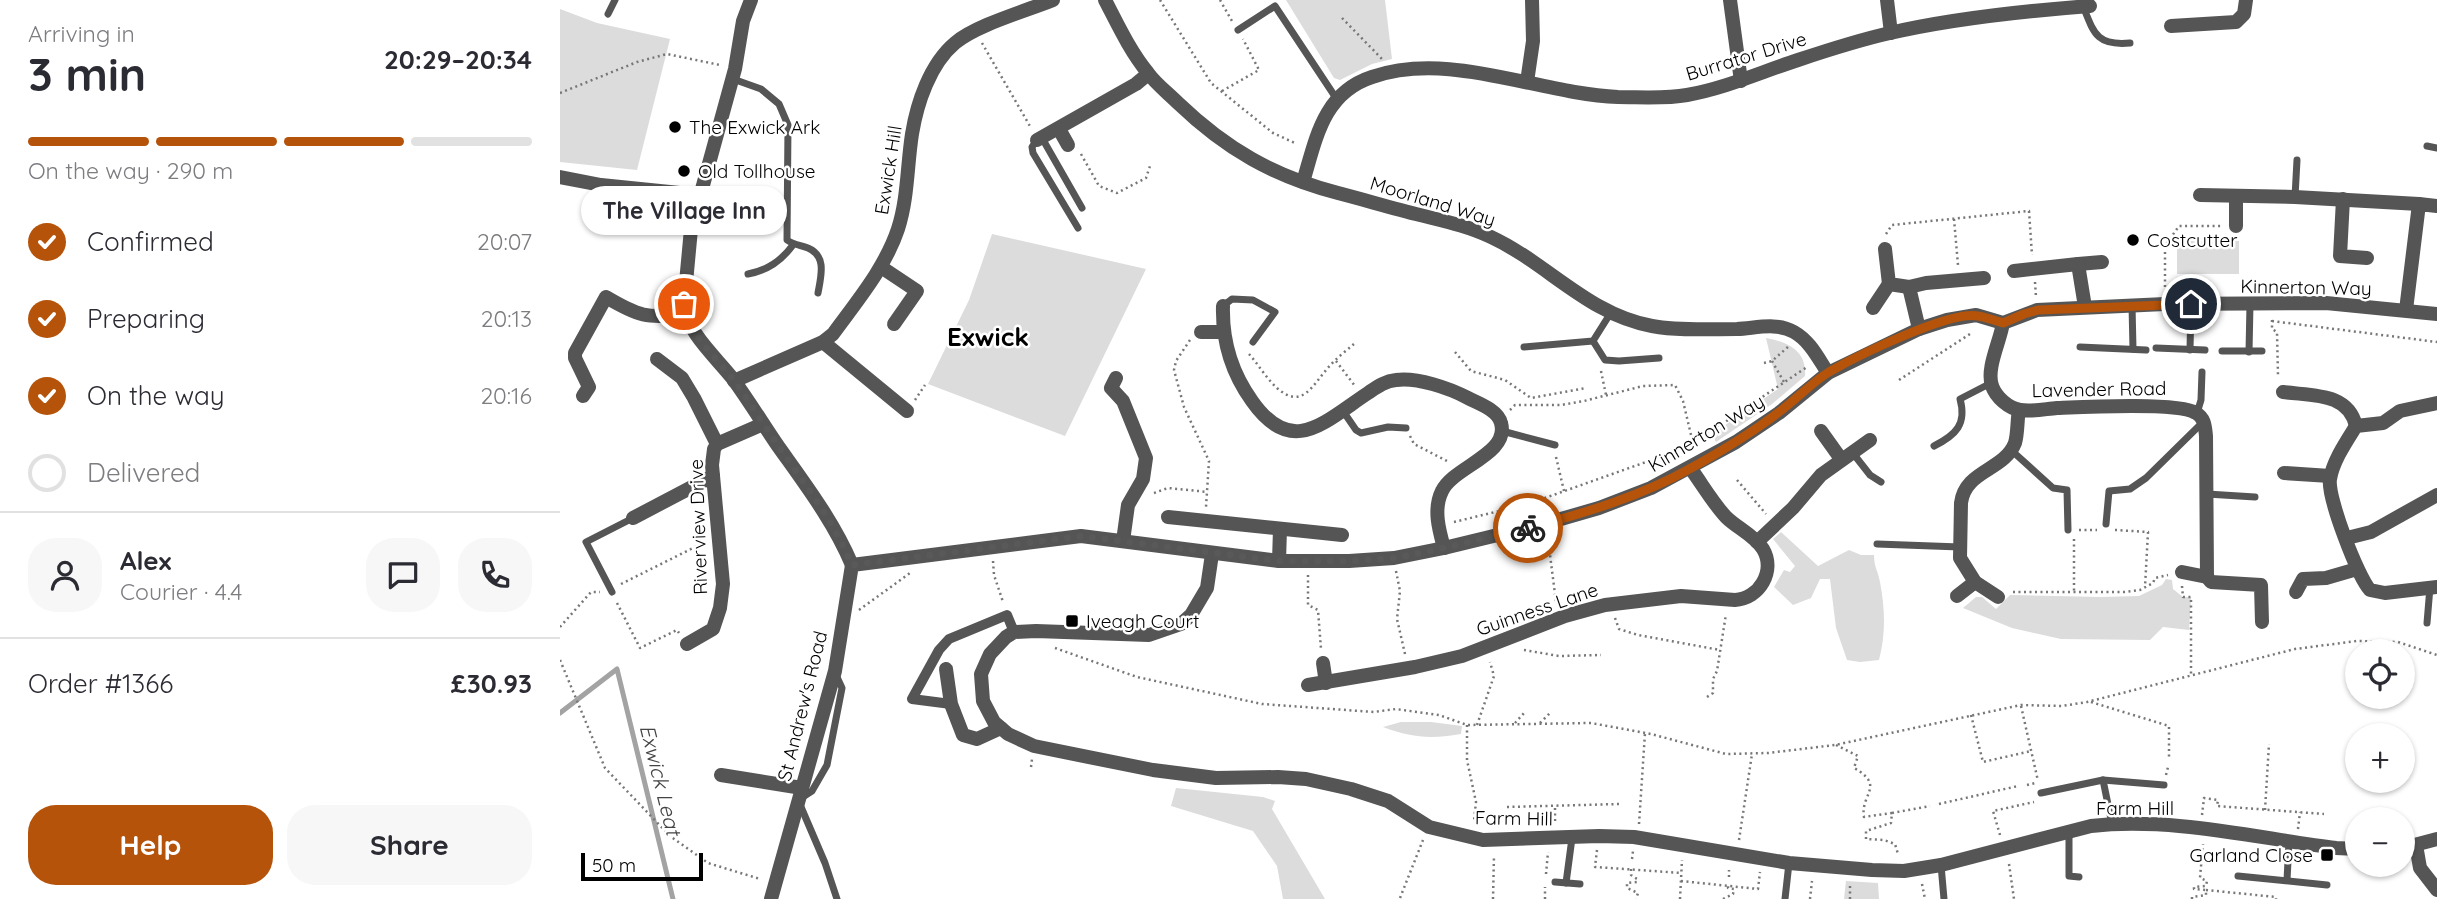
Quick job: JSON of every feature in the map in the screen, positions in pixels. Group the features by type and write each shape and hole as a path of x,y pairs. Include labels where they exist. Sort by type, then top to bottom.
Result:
{"street":[{"path":"751,0 743,20 734,74 691,229 685,314 694,331 734,381 817,502 842,542 852,565"},
{"name":"Exwick Hill","path":"734,381 823,342 833,334 881,267 897,230 908,189 912,134 920,101 939,60 957,42 975,32 1053,0"},
{"name":"Moorland Way","path":"1105,0 1148,74 1223,142 1245,157 1303,182 1490,236 1511,247 1610,314 1652,326 1678,328 1774,326 1800,337"},
{"path":"1527,82 1533,41 1532,0"},
{"path":"1730,0 1741,81"},
{"path":"1887,0 1891,33"},
{"path":"2171,26 2236,22 2244,14 2246,0"},
{"name":"Burrator Drive","path":"1303,182 1323,120 1336,99 1369,78 1394,71 1411,68 1448,69 1615,97 1684,95 1741,81 1798,60 1891,33 2052,5 2086,6"},
{"path":"1040,139 1136,84 1148,74"},
{"path":"1059,129 1068,145"},
{"path":"560,177 699,195"},
{"path":"2200,195 2295,197 2437,206"},
{"path":"2236,196 2236,226"},
{"path":"2343,200 2340,256 2367,258"},
{"path":"2406,310 2418,204"},
{"path":"1873,308 1889,284 1885,249"},
{"path":"2014,271 2102,262"},
{"path":"2078,264 2085,307"},
{"path":"881,267 917,290 894,324"},
{"path":"1889,284 1909,287 1984,278"},
{"path":"1909,287 1919,329"},
{"path":"583,396 589,387 575,353 606,297 634,314 658,318 685,314"},
{"name":"Kinnerton Way","path":"852,565 1081,536 1279,561 1394,558 1599,509 1651,488 1691,469 1736,442 1779,413 1828,373 1919,329 1947,320 1976,315 2003,323 2038,310 2165,304 2326,303 2437,314"},
{"path":"1223,306 1222,331 1236,376 1262,416 1282,430 1307,430 1331,420 1394,374 1461,394 1497,416 1501,421 1502,431 1499,442 1447,483 1441,492 1437,511 1444,548"},
{"path":"1991,383 2003,323"},
{"path":"1201,332 1222,331"},
{"path":"1800,337 1810,346 1828,373"},
{"path":"823,342 907,411"},
{"path":"657,359 682,378 717,444"},
{"name":"Lavender Road","path":"1991,383 1998,397 2019,410 2182,407 2201,417"},
{"path":"1108,386 1123,401 1146,458 1143,479 1131,501 1123,541"},
{"path":"2283,392 2338,399 2348,408 2356,426"},
{"path":"2356,426 2383,423 2399,411 2437,403"},
{"path":"1995,594 1975,582 1960,558 1962,495 1974,478 2011,450 2015,443 2019,410"},
{"path":"2201,417 2206,436 2207,577 2211,582 2261,585 2262,622"},
{"name":"Riverview Drive","path":"687,644 713,629 720,608 723,584 713,476 714,449 717,444 763,424"},
{"path":"2356,426 2330,476 2331,498 2357,569 2370,590 2378,592 2433,587"},
{"path":"1822,431 1846,455"},
{"path":"1691,469 1726,516 1760,546 1774,525 1821,475 1870,440"},
{"path":"2284,473 2330,476"},
{"path":"634,518 713,476"},
{"path":"2347,538 2380,527 2437,495"},
{"path":"1168,517 1342,535"},
{"path":"1279,561 1280,530"},
{"name":"Guinness Lane","path":"1308,685 1462,656 1556,619 1610,604 1663,597 1746,600 1763,584 1767,559 1760,546"},
{"path":"951,704 912,699 939,650 949,639 1007,615 1014,632 1149,635 1181,624 1191,615 1207,588 1213,554"},
{"name":"St Andrew's Road","path":"771,899 835,671 852,565"},
{"path":"2296,592 2304,579 2326,578 2357,569"},
{"path":"2182,572 2207,577"},
{"path":"1957,596 1975,582"},
{"name":"Farm Hill","path":"1014,632 996,646 981,674 982,701 994,722 1020,741 1153,771 1216,778 1306,779 1388,801 1429,827 1473,838 1638,838 1789,863 1904,871 1941,865 2069,832 2112,824 2160,825 2345,848"},
{"path":"1323,663 1326,683"},
{"path":"946,669 951,704 963,735 977,739 1001,728"},
{"path":"721,775 800,794"},
{"path":"2415,844 2437,839"},
{"path":"2415,858 2428,881 2437,890"}],"lane":[{"path":"608,14 615,0"},
{"path":"1238,30 1275,6 1336,99"},
{"path":"2086,6 2098,37 2113,45 2130,43"},
{"path":"734,74 761,89 779,104 788,125 787,240 819,255 822,267 818,293"},
{"path":"1078,228 1033,153 1032,147 1040,139 1082,208"},
{"path":"2427,146 2437,148"},
{"path":"2295,197 2297,160"},
{"path":"748,274 763,271 784,258 793,245"},
{"path":"1223,306 1232,299 1253,300 1275,312 1254,342"},
{"path":"2190,350 2191,304"},
{"path":"2249,352 2250,304"},
{"path":"2132,305 2133,349"},
{"path":"1593,341 1610,314"},
{"path":"1524,347 1593,341"},
{"path":"1593,341 1605,360 1659,358"},
{"path":"2080,346 2147,350"},
{"path":"2156,348 2205,350"},
{"path":"2222,351 2262,351"},
{"path":"2107,527 2109,491 2130,489 2146,478 2201,417 2202,372"},
{"path":"1934,446 1950,439 1959,426 1964,413 1960,399 1991,383"},
{"path":"1343,411 1356,430 1362,433 1406,428"},
{"path":"1502,431 1555,445"},
{"path":"2011,450 2053,488 2067,490 2067,530"},
{"path":"1846,455 1881,482"},
{"path":"2206,494 2255,497"},
{"path":"611,591 586,542 634,518"},
{"path":"1877,544 1960,547"},
{"path":"2427,623 2433,587"},
{"path":"2103,780 2112,824"},
{"path":"2040,793 2103,780 2164,785"},
{"path":"800,794 837,899"},
{"path":"2069,832 2069,876 2079,877"},
{"path":"1566,883 1572,838"},
{"path":"2287,880 2289,842"},
{"path":"1785,899 1789,863"},
{"path":"1941,865 1944,899"},
{"path":"2238,876 2327,885"},
{"path":"1555,882 1580,884"}],"path":[{"path":"1160,0 1211,83 1273,133 1312,151"},
{"path":"1220,0 1259,70 1222,92"},
{"path":"1342,18 1394,71"},
{"path":"560,93 637,62 667,54 734,74"},
{"path":"992,57 1040,139"},
{"path":"1068,145 1077,147 1099,186 1117,193 1146,178 1151,163"},
{"path":"644,189 644,207 665,214 681,232 691,229"},
{"path":"1885,249 1885,236 1892,225 2029,211 2031,241"},
{"path":"1954,218 1957,248"},
{"path":"2165,304 2165,246 2179,226 2236,226"},
{"path":"2034,269 2038,310"},
{"path":"1899,380 1970,334 1976,315"},
{"path":"2277,357 2277,332 2272,329 2272,321 2437,342"},
{"path":"1201,332 1182,349 1174,370 1184,407 1209,461 1205,521"},
{"path":"1763,363 1772,361 1800,337"},
{"path":"1246,351 1276,387 1289,396 1308,393 1355,343"},
{"path":"1597,351 1606,395"},
{"path":"1455,352 1471,371 1505,380 1531,398"},
{"path":"1438,526 1528,504 1660,457 1725,422 1819,359"},
{"path":"1336,361 1363,397"},
{"path":"1772,361 1784,383"},
{"path":"1515,405 1560,405 1643,386 1675,385 1683,401 1692,440"},
{"path":"1524,405 1531,398 1586,388"},
{"path":"1406,428 1414,444 1462,471"},
{"path":"1555,445 1558,446 1555,461 1564,492"},
{"path":"1737,480 1774,525"},
{"path":"1131,501 1168,488 1208,492"},
{"path":"1547,523 1549,559 1555,585 1556,619"},
{"path":"2074,592 2074,530 2107,527 2148,532 2145,587"},
{"path":"560,627 591,592 611,591 718,536"},
{"path":"844,615 858,611 914,571 912,558"},
{"path":"1394,558 1399,591 1397,619 1409,668"},
{"path":"993,560 994,575 1007,615"},
{"path":"1308,561 1308,605 1318,610 1323,663"},
{"path":"2182,572 2183,597 2191,597 2191,675"},
{"path":"1995,594 2123,592 2145,587 2153,583 2155,578 2166,576"},
{"path":"611,591 640,648 677,630 687,644"},
{"path":"1707,697 1713,693 1713,679 1717,671 1726,616"},
{"path":"1615,619 1619,629 1638,635 1720,650"},
{"path":"1036,631 1039,643 1137,677 1262,704 1374,712 1396,709 1439,715 1467,725 1591,723 1645,733 1726,754 1752,754 1835,745 2021,705 2062,706 2087,702 2295,649 2357,641 2398,642 2437,655"},
{"path":"1503,640 1509,647 1529,652 1559,656 1601,655"},
{"path":"1477,725 1494,676 1489,659"},
{"path":"560,660 605,768 670,836 708,863 738,874 775,881"},
{"path":"2087,702 2109,706 2169,726 2169,758"},
{"path":"2021,705 2037,777"},
{"path":"1515,723 1525,712"},
{"path":"1540,723 1551,712"},
{"path":"1971,715 1983,762 2031,751"},
{"path":"1467,725 1467,760 1476,802 1473,838"},
{"path":"1638,838 1645,733"},
{"path":"2265,811 2269,744"},
{"path":"1835,745 1858,756 1854,768 1864,774 1871,783 1872,787 1864,806 1864,817 1930,806"},
{"path":"1737,854 1752,754"},
{"path":"1939,804 2018,786"},
{"path":"1998,830 1993,811 2042,801 2040,793"},
{"path":"2202,816 2203,798 2218,800 2217,806 2324,814"},
{"path":"1507,807 1619,804"},
{"path":"1555,806 1555,814"},
{"path":"1892,813 1891,823 1866,831 1866,839 1895,844 1904,871"},
{"path":"1400,898 1429,827"},
{"path":"2203,846 2200,878 2207,881 2206,886 2194,889 2236,891 2276,899"},
{"path":"1597,851 1595,867 1682,873"},
{"path":"1493,899 1494,855"},
{"path":"1680,899 1682,856"},
{"path":"1681,881 1758,889 1760,865"},
{"path":"1631,870 1631,875 1637,882 1627,883 1627,888 1638,893 1636,899"},
{"path":"2011,871 2014,899"},
{"path":"1729,872 1729,877"},
{"path":"1922,883 1925,899"},
{"path":"1723,899 1733,894 1734,889 1728,886"},
{"path":"1810,899 1811,887"},
{"path":"2192,899 2206,895 2206,890"}],"shaded area":[{"path":"1286,0 1385,0 1392,59 1372,64 1340,80 1334,78"},
{"path":"560,9 597,23 670,39 637,170 560,162"},
{"path":"992,234 1146,269 1065,436 928,384 969,300"},
{"path":"2177,241 2239,241 2239,274 2177,274"},
{"path":"1766,338 1782,342 1794,349 1803,360 1805,376 1772,404 1716,442 1712,434 1778,389"},
{"path":"1781,532 1818,566 1849,550 1861,555 1874,555 1884,611 1879,660 1847,660 1836,628 1830,579 1820,579 1811,598 1793,605 1774,587 1784,570 1790,572 1795,566 1773,539"},
{"path":"2166,579 2172,580 2173,589 2183,597 2191,597 2189,630 2163,627 2150,640 2061,639 2012,628 1963,608 1976,597 1982,597 1996,609 2010,595 2139,596 2162,585"},
{"path":"1401,722 1462,726 1461,734 1422,736 1383,727"},
{"path":"1176,788 1263,797 1275,801 1272,809 1325,899 1283,899 1277,866 1253,831 1171,806"},
{"path":"1846,881 1878,883 1879,899 1844,899"}],"waterway":[{"name":"Exwick Leat","path":"560,713 617,669 673,899"}],"way so far":[{"path":"684,304 685,314 694,331 734,381 817,502 842,542 852,565 1081,536 1279,561 1349,561 1394,558 1528,528"}],"place":[{"name":"The Exwick Ark","path":"675,127"},
{"name":"Old Tollhouse","path":"684,171"},
{"name":"Costcutter","path":"2133,240"},
{"name":"The Village Inn","path":"684,304"},
{"name":"Iveagh Court","path":"1072,621"},
{"name":"Garland Close","path":"2327,855"}],"district":[{"name":"Exwick","path":"988,337"}],"route":[{"path":"1528,528 1599,509 1691,469 1779,413 1828,373 1919,329 1976,315 2003,323 2038,310 2191,304"}]}
